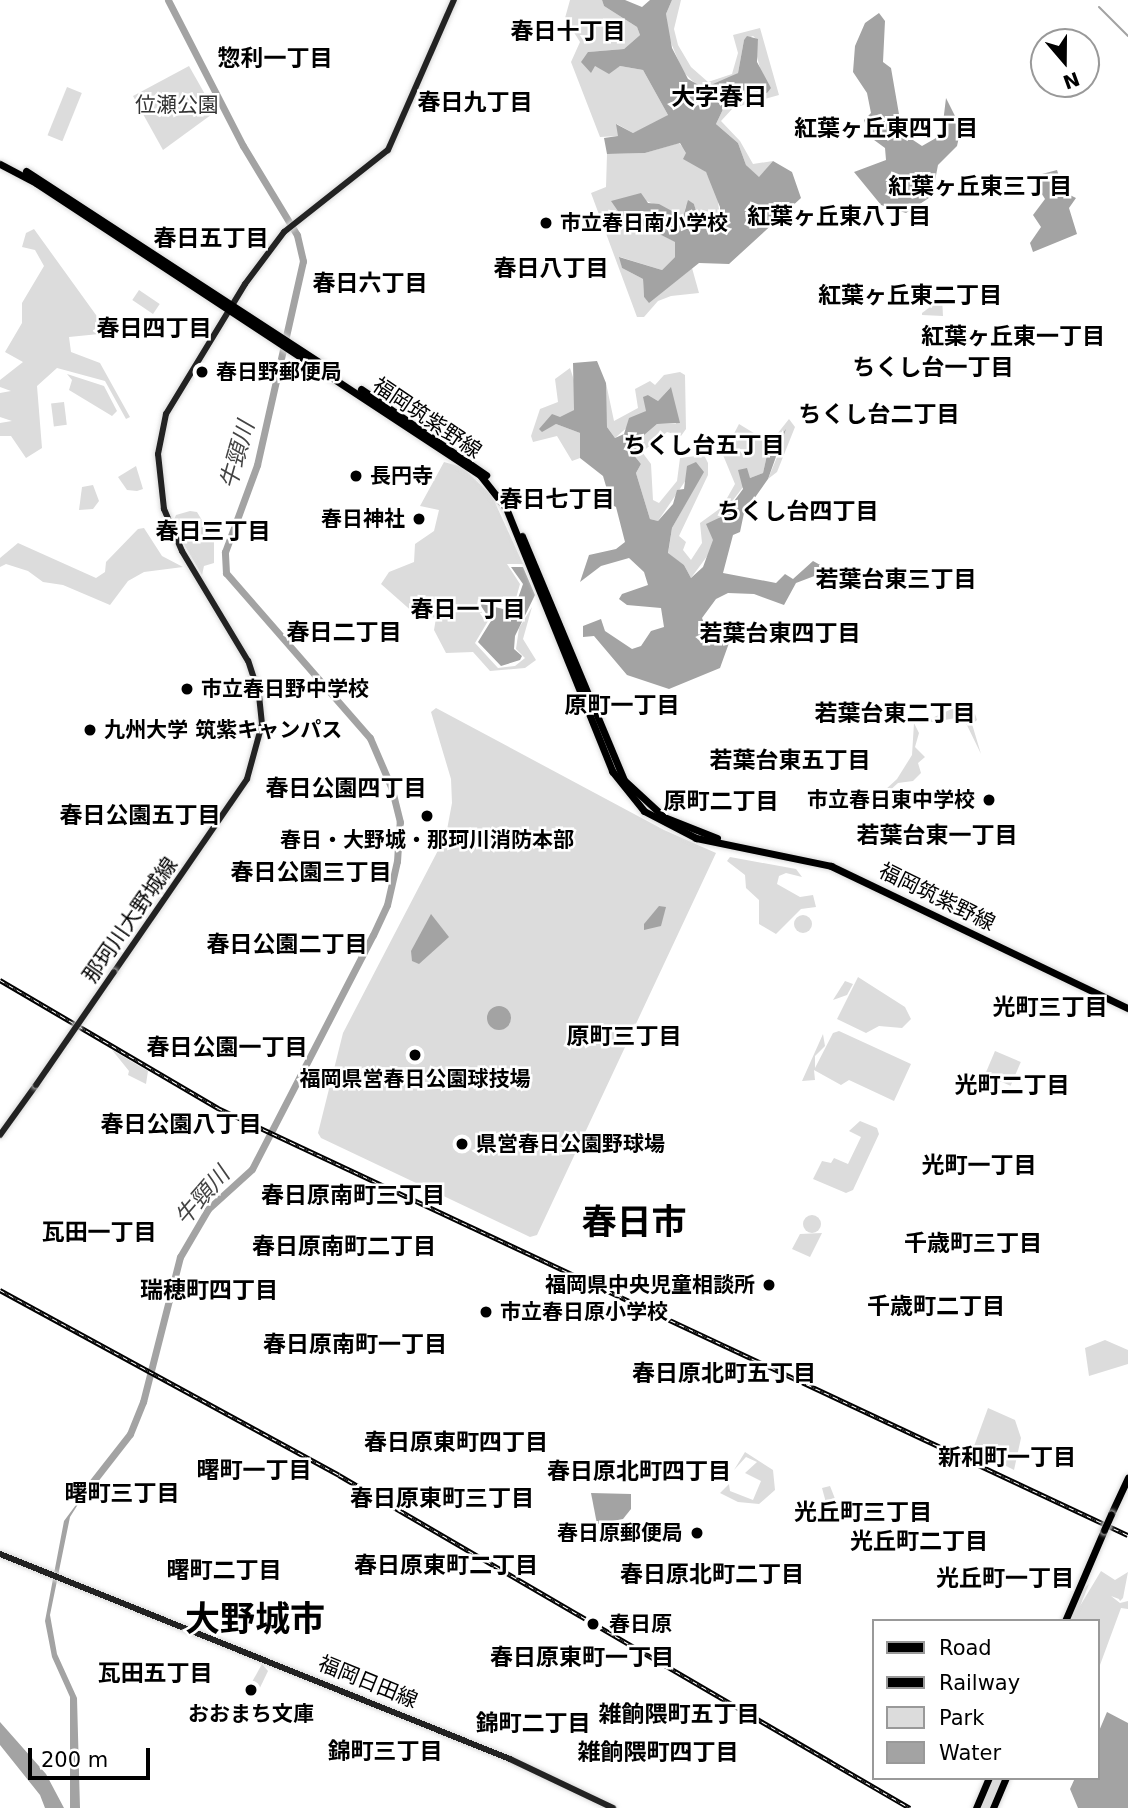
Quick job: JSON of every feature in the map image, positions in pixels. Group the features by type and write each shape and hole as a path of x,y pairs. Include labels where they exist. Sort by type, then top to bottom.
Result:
{"main road":[{"name":"那珂川大野城線","path":"0,1135 231,806 247,779 260,740 261,711 254,677 171,528 158,476 161,435 170,405 231,307 286,231 297,220 369,169 388,150 454,0"},
{"name":"福岡筑紫野線","path":"0,162 38,178 277,336 443,448 491,487 506,508 622,786 644,811 696,838 831,866 1128,1008"},
{"path":"1066,1619 1128,1478"},
{"name":"福岡日田線","path":"0,1554 510,1759 613,1808"},
{"path":"976,1808 988,1780"},
{"path":"993,1808 1005,1780"}],"green space":[{"path":"570,0 602,0 604,6 637,27 640,35 624,49 588,52 595,66 611,71 620,66 643,70 668,115 661,121 633,133 617,124 619,136 600,137 571,62 580,42 565,18"},
{"path":"672,0 681,0 674,29 678,45 691,67 708,82 732,74 738,53 733,35 760,28 779,95 733,108 721,121 740,141 753,164 773,161 759,178 746,165 738,143 716,124 726,103 759,89 762,76 755,49 758,41 753,36 744,40 738,73 713,87 697,85 683,72 667,33 666,14"},
{"name":"位瀬公園","path":"189,66 215,112 163,150 133,96"},
{"path":"67,87 82,93 62,141 48,135"},
{"path":"679,143 706,172 717,194 720,217 700,224 694,204 686,206 683,217 635,196 626,198 620,214 676,242 675,257 662,270 620,257 622,268 643,279 644,297 649,302 692,268 699,293 671,296 658,301 644,317 637,317 591,193 606,187 607,154 645,153"},
{"path":"34,229 109,333 69,337 71,352 100,363 130,417 126,419 105,381 57,368 37,386 42,448 26,458 11,436 0,436 0,423 12,421 0,417 0,393 11,391 0,387 0,380 23,362 5,352 22,323 22,303 44,266 35,250 22,247 26,233"},
{"path":"139,290 160,304 153,314 132,300"},
{"path":"942,298 943,316 922,315 922,313"},
{"path":"570,368 575,383 574,410 545,429 556,424 580,433 580,458 572,461 557,436 533,442 531,436 540,409 558,402 555,379"},
{"path":"680,372 685,375 686,429 681,436 667,432 642,452 651,464 653,500 659,503 677,481 680,458 704,455 708,463 708,475 679,536 686,542 683,550 691,560 702,543 700,523 722,507 735,484 723,455 739,424 770,443 789,419 795,427 777,472 768,479 784,440 783,430 767,455 763,473 750,478 710,530 714,539 708,555 691,578 684,565 668,554 672,528 703,472 686,480 658,521 650,519 636,473 641,464 633,454 643,436 657,424 676,424 670,388 658,401 648,395 646,411 615,438 607,427 604,395 606,383 614,421 638,408 635,389 650,381 655,385 664,375"},
{"path":"67,374 104,386 117,411 112,416 69,390 72,380"},
{"path":"64,402 67,425 54,426 51,404"},
{"path":"444,462 462,467 492,496 523,564 507,564 520,584 515,602 503,605 478,599 477,606 488,621 475,643 498,668 515,666 525,658 516,649 519,628 532,607 523,639 536,660 525,668 490,671 473,652 446,653 434,630 436,618 415,614 381,584 389,572 414,562 415,544 434,531 439,510 420,506"},
{"path":"136,466 143,489 127,490 118,477"},
{"path":"93,485 99,501 93,509 79,510 82,487"},
{"path":"197,512 214,540 214,563 204,566 202,575 172,524 176,515"},
{"path":"144,528 162,556 183,567 144,572 128,581 110,605 63,585 43,582 28,571 6,564 0,567 0,558 18,543 96,578 105,572 106,562 138,529"},
{"path":"956,707 975,714 977,720 972,724 981,754 963,717 919,724"},
{"path":"436,708 664,830 716,853 537,1235 530,1237 321,1138 318,1133 343,1033 446,835 452,803 451,779 431,712"},
{"path":"914,723 919,733 915,747 925,757 918,763 921,773 913,781 898,783 876,803 873,801 897,779 912,755"},
{"path":"730,857 796,869 802,877 786,873 779,876 777,884 800,897 813,895 816,907 801,909 776,934 759,924 759,900 746,888 745,875 727,861"},
{"path":"799,915 807,915 812,924 810,931 799,933 794,928 794,920"},
{"path":"858,977 905,1007 911,1019 902,1028 879,1026 866,1033 837,1019"},
{"path":"845,981 853,984 847,995 833,1000"},
{"path":"839,1031 911,1064 894,1101 849,1080 841,1085 814,1070 815,1080 802,1081 823,1034 825,1046 815,1056 815,1068 833,1033"},
{"path":"112,1050 148,1071 146,1084 128,1075 129,1071"},
{"path":"995,1051 1021,1062 1011,1086 985,1075"},
{"path":"860,1121 877,1128 879,1134 853,1190 846,1193 813,1179 822,1161 831,1163 834,1158 848,1164 861,1137 849,1131"},
{"path":"812,1215 818,1218 821,1224 818,1230 812,1233 806,1230 803,1224 806,1218"},
{"path":"822,1233 810,1257 792,1249 800,1234"},
{"path":"1105,1340 1128,1350 1128,1364 1089,1376 1085,1348"},
{"path":"988,1408 1015,1420 1021,1438 1014,1470 973,1449"},
{"path":"745,1452 773,1470 775,1490 759,1504 738,1502 720,1493 729,1484 730,1491 753,1500 761,1481 745,1473 757,1462 746,1457 734,1470"},
{"path":"830,1486 839,1509 831,1521 822,1488"},
{"path":"1101,1571 1115,1580 1128,1572 1123,1598 1120,1601 1111,1596 1120,1603 1128,1601 1128,1609 1121,1608 1100,1665 1100,1619 1070,1619 1079,1593 1089,1584 1080,1606"},
{"path":"262,1664 268,1671 256,1696 247,1691"},
{"path":"991,1780 1002,1780 990,1808 978,1808"}],"water":[{"path":"602,0 625,0 642,7 650,0 672,0 666,14 672,48 688,79 704,88 738,73 744,40 747,36 758,39 757,62 771,88 767,93 751,91 726,103 716,124 738,143 746,165 759,177 773,161 792,172 801,198 729,264 699,263 649,303 644,297 643,279 622,268 619,257 662,270 675,257 675,242 620,214 611,201 641,193 648,203 659,204 683,217 688,200 694,204 700,224 720,217 720,207 706,172 683,159 686,153 680,143 645,153 607,154 604,138 618,136 616,124 633,133 668,115 643,70 620,66 609,74 595,66 591,73 581,62 588,52 624,49 640,35 637,27 604,6"},
{"path":"879,13 885,21 883,62 891,68 900,120 910,138 922,146 936,138 942,131 946,98 961,128 957,146 938,165 932,196 906,213 881,205 854,172 886,160 885,148 870,137 864,120 871,113 867,93 853,72 855,46 865,23"},
{"path":"1057,170 1064,192 1076,198 1069,208 1077,234 1033,252 1030,243 1041,227 1033,215 1045,199 1040,191 1042,174"},
{"path":"597,361 606,383 607,427 615,438 624,434 629,418 646,411 643,397 648,395 658,401 671,387 680,423 657,424 643,436 633,454 641,464 636,473 650,519 658,521 673,504 677,490 684,489 687,466 696,462 704,472 672,528 668,553 684,565 691,578 703,567 713,540 706,524 723,516 743,489 738,470 747,468 750,478 763,473 767,455 786,429 768,479 744,513 740,532 733,535 723,573 776,583 785,574 793,579 813,561 822,566 817,575 796,583 784,605 754,594 728,593 716,599 702,618 706,628 727,634 750,627 762,634 729,643 720,668 669,689 627,675 594,636 583,637 583,626 601,619 605,631 632,649 641,646 651,631 664,627 661,608 627,605 619,599 622,594 648,585 644,572 629,558 601,566 580,582 589,555 616,549 625,542 616,507 602,500 608,493 603,476 580,458 580,433 556,424 542,432 539,429 552,414 560,417 574,410 573,363"},
{"path":"511,567 523,567 535,595 515,636 514,649 522,656 520,660 501,666 478,642 491,621 479,603 503,609 516,604 523,584"},
{"path":"659,906 666,907 661,926 644,930 644,924"},
{"path":"431,914 449,937 419,964 412,961 411,951"},
{"path":"499,1006 510,1013 511,1018 504,1029 499,1030 488,1023 487,1018 494,1007"},
{"path":"87,1490 70,1517 50,1615 57,1654 77,1698 80,1808 70,1808 70,1697 52,1657 45,1621 64,1521"},
{"path":"591,1493 631,1494 631,1509 623,1519 597,1524"},
{"path":"1107,1712 1128,1723 1128,1808 1078,1808 1070,1789 1074,1780 1100,1780 1100,1729"},
{"path":"0,1722 46,1774 64,1808 45,1808 40,1795 0,1745"}],"waterway":[{"name":"牛頸川","path":"80,1498 130,1434 143,1402 180,1257 208,1209 252,1169 373,935 387,905 397,861 400,822 392,789 370,738 226,573 225,552 257,465 303,261 297,235 243,146 168,0"},
{"path":"1099,7 1128,36"}],"railway":[{"path":"0,980 218,1108 1128,1535"},
{"path":"0,1290 339,1475 910,1808"}],"place":[{"name":"市立春日南小学校","path":"546,223"},
{"name":"春日野郵便局","path":"202,372"},
{"name":"長円寺","path":"356,476"},
{"name":"春日神社","path":"419,519"},
{"name":"市立春日野中学校","path":"187,689"},
{"name":"九州大学 筑紫キャンパス","path":"90,730"},
{"name":"市立春日東中学校","path":"989,800"},
{"name":"春日・大野城・那珂川消防本部","path":"427,816"},
{"name":"福岡県営春日公園球技場","path":"415,1055"},
{"name":"県営春日公園野球場","path":"462,1144"},
{"name":"福岡県中央児童相談所","path":"769,1285"},
{"name":"市立春日原小学校","path":"486,1312"},
{"name":"春日原郵便局","path":"697,1533"},
{"name":"春日原","path":"593,1624"},
{"name":"おおまち文庫","path":"251,1690"}],"district":[{"name":"春日十丁目","path":"568,31"},
{"name":"惣利一丁目","path":"275,58"},
{"name":"大字春日","path":"719,98"},
{"name":"春日九丁目","path":"475,102"},
{"name":"紅葉ヶ丘東四丁目","path":"886,128"},
{"name":"紅葉ヶ丘東三丁目","path":"980,186"},
{"name":"紅葉ヶ丘東八丁目","path":"839,216"},
{"name":"春日五丁目","path":"211,238"},
{"name":"春日八丁目","path":"551,268"},
{"name":"春日六丁目","path":"370,283"},
{"name":"紅葉ヶ丘東二丁目","path":"910,295"},
{"name":"春日四丁目","path":"154,328"},
{"name":"紅葉ヶ丘東一丁目","path":"1013,336"},
{"name":"ちくし台一丁目","path":"933,367"},
{"name":"ちくし台二丁目","path":"879,414"},
{"name":"ちくし台五丁目","path":"704,445"},
{"name":"春日七丁目","path":"557,499"},
{"name":"ちくし台四丁目","path":"798,511"},
{"name":"春日三丁目","path":"213,531"},
{"name":"若葉台東三丁目","path":"896,579"},
{"name":"春日一丁目","path":"468,609"},
{"name":"春日二丁目","path":"344,632"},
{"name":"若葉台東四丁目","path":"780,633"},
{"name":"原町一丁目","path":"622,705"},
{"name":"若葉台東二丁目","path":"895,713"},
{"name":"若葉台東五丁目","path":"790,760"},
{"name":"春日公園四丁目","path":"346,788"},
{"name":"原町二丁目","path":"721,801"},
{"name":"春日公園五丁目","path":"140,815"},
{"name":"若葉台東一丁目","path":"937,835"},
{"name":"春日公園三丁目","path":"311,872"},
{"name":"春日公園二丁目","path":"287,944"},
{"name":"光町三丁目","path":"1050,1007"},
{"name":"原町三丁目","path":"624,1036"},
{"name":"春日公園一丁目","path":"227,1047"},
{"name":"光町二丁目","path":"1012,1085"},
{"name":"春日公園八丁目","path":"181,1124"},
{"name":"光町一丁目","path":"979,1165"},
{"name":"春日原南町三丁目","path":"353,1195"},
{"name":"春日市","path":"634,1222"},
{"name":"瓦田一丁目","path":"99,1232"},
{"name":"千歳町三丁目","path":"973,1243"},
{"name":"春日原南町二丁目","path":"344,1246"},
{"name":"瑞穂町四丁目","path":"209,1290"},
{"name":"千歳町二丁目","path":"936,1306"},
{"name":"春日原南町一丁目","path":"355,1344"},
{"name":"春日原北町五丁目","path":"724,1373"},
{"name":"春日原東町四丁目","path":"456,1442"},
{"name":"新和町一丁目","path":"1007,1457"},
{"name":"曙町一丁目","path":"254,1470"},
{"name":"春日原北町四丁目","path":"639,1471"},
{"name":"曙町三丁目","path":"122,1493"},
{"name":"春日原東町三丁目","path":"442,1498"},
{"name":"光丘町三丁目","path":"863,1512"},
{"name":"光丘町二丁目","path":"919,1541"},
{"name":"春日原東町二丁目","path":"446,1565"},
{"name":"曙町二丁目","path":"224,1570"},
{"name":"春日原北町二丁目","path":"712,1574"},
{"name":"光丘町一丁目","path":"1005,1578"},
{"name":"大野城市","path":"255,1619"},
{"name":"春日原東町一丁目","path":"582,1657"},
{"name":"瓦田五丁目","path":"155,1673"},
{"name":"雑餉隈町五丁目","path":"679,1714"},
{"name":"錦町二丁目","path":"533,1723"},
{"name":"錦町三丁目","path":"385,1751"},
{"name":"雑餉隈町四丁目","path":"658,1752"}]}
